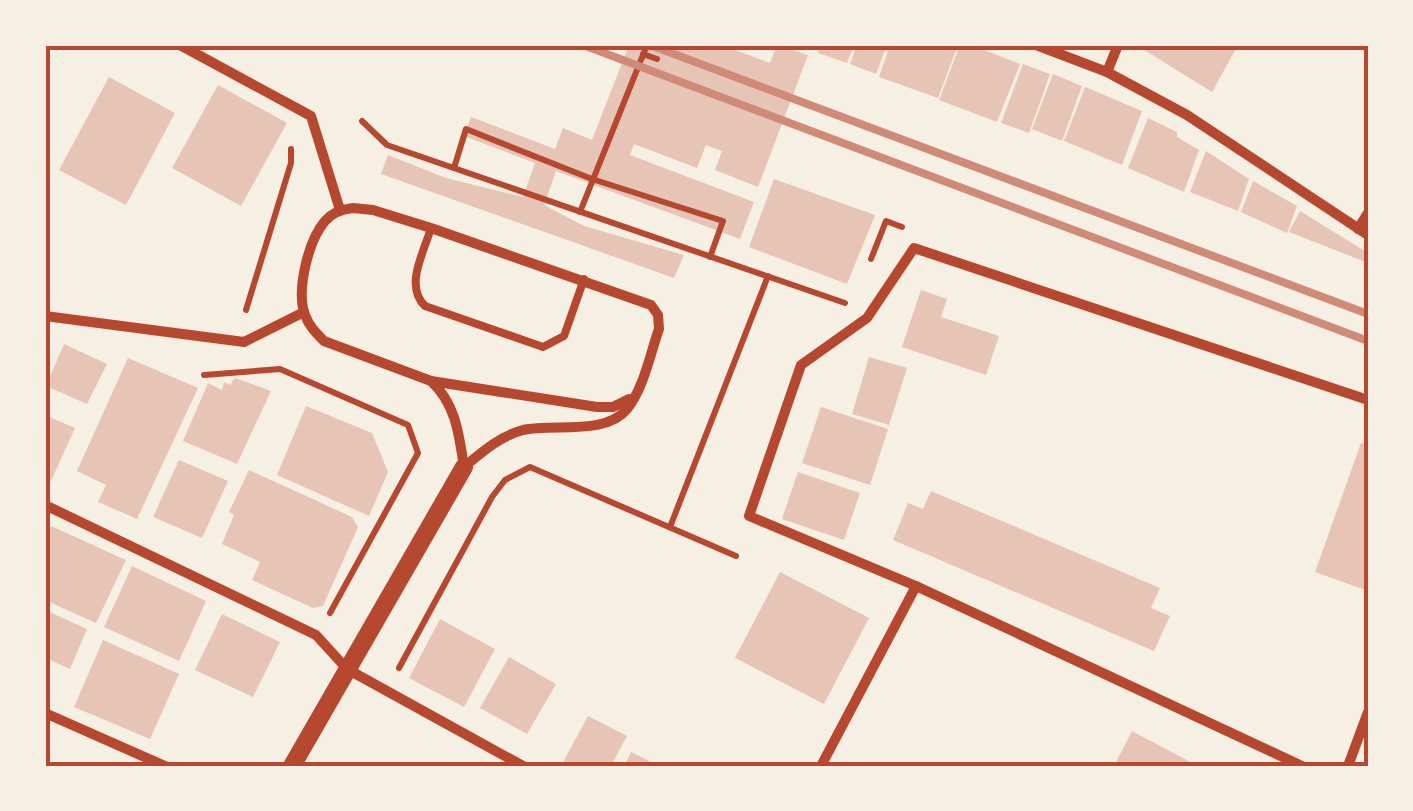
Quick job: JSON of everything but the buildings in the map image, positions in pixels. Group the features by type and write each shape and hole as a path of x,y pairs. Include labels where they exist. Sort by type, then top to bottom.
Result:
{"street":[{"path":"180,45 311,116 340,210"},
{"path":"1036,45 1106,72 1187,115 1363,232 1368,213"},
{"path":"1106,72 1118,45"},
{"path":"292,766 464,467 497,440 520,430 602,424 616,419 634,396 659,329 652,304 642,299 431,228 373,210 340,210 325,220 301,292 304,312 324,341 431,381 597,407 612,407 634,396"},
{"path":"1302,766 916,586 749,516 802,364 867,318 914,248 1368,400"},
{"path":"45,316 244,342 304,312"},
{"path":"431,381 443,392 452,410 464,467"},
{"path":"45,505 316,635 348,669 523,766"},
{"path":"821,766 916,586"},
{"path":"1348,766 1368,712"},
{"path":"45,713 165,766"}],"lane":[{"path":"431,228 414,286 416,297 425,306 543,346 564,336 584,279"}],"path":[{"path":"580,212 647,45"},
{"path":"643,54 657,59"},
{"path":"362,122 387,145 852,305"},
{"path":"454,168 466,130 592,179 723,220 710,257"},
{"path":"232,318 246,310 291,163 291,142"},
{"path":"866,272 886,221 905,228"},
{"path":"670,527 768,276"},
{"path":"204,375 280,369 408,426 418,453 327,618"},
{"path":"395,676 492,497 505,480 530,467 736,556"}],"railway":[{"path":"583,45 1368,341"},
{"path":"650,45 1368,314"}]}
